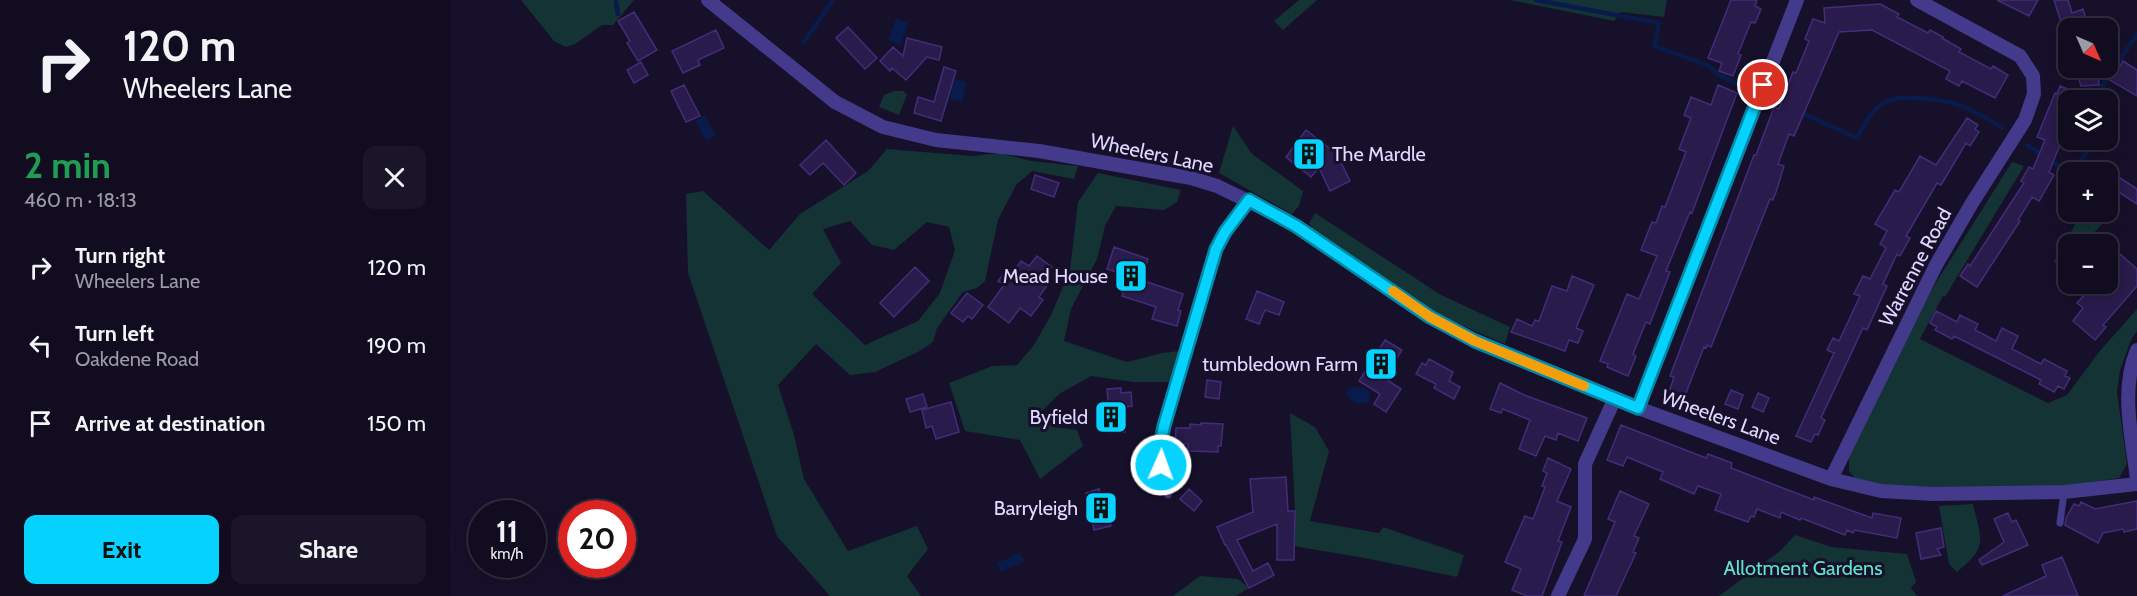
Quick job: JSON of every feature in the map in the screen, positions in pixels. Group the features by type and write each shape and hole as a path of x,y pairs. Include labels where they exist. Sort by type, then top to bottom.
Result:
{"street":[{"name":"Wheelers Lane","path":"708,0 835,102 883,127 936,140 1039,151 1191,178 1217,186 1249,200 1296,226 1430,317 1475,341 1638,408 1831,479 1881,491 1922,494 2064,492 2137,484"},
{"path":"1638,408 1797,0"},
{"name":"Warrenne Road","path":"1831,479 1936,265 2025,120 2034,94 2033,76 2020,56 1917,0"},
{"path":"2137,350 2128,376 2137,479"},
{"path":"1558,596 1585,539 1585,464 1615,398"}],"lane":[{"path":"1168,495 1159,452 1164,426 1216,249 1225,232 1249,200"},
{"path":"2060,523 2064,492"}],"green space":[{"path":"521,0 634,0 613,25 602,25 575,44 566,47 554,41"},
{"path":"1299,0 1317,0 1283,30 1274,21"},
{"path":"1510,0 1667,0 1664,17 1621,12 1614,21"},
{"path":"894,91 903,91 907,94 899,115 879,107 884,95"},
{"path":"1233,126 1252,154 1303,191 1299,206 1292,214 1219,173"},
{"path":"887,149 972,156 1000,153 1031,161 1078,166 1074,179 1032,171 1016,185 998,220 985,281 977,288 963,292 937,328 933,342 918,352 875,372 850,375 816,344 778,385 794,435 804,479 848,551 917,526 928,549 907,576 921,596 830,596 777,536 688,273 686,194 703,191 769,250 800,214 868,171","holes":["850,221 872,245 894,250 927,222 949,227 955,250 940,293 918,321 865,345 812,294 841,263 823,229"]},
{"path":"2012,162 2024,166 1945,297 1943,296 1920,339 2048,403 2067,395 2099,352 2137,309 2137,331 2131,340 2120,370 2117,392 2127,464 2119,478 2056,488 1967,489 1883,485 1855,478 1849,471 1849,458 1908,333 1937,281"},
{"path":"1098,173 1181,190 1177,202 1164,210 1116,206 1105,226 1097,259 1071,309 1064,341 1127,362 1179,351 1171,382 1133,382 1091,376 1059,394 1042,411 1054,427 1077,430 1083,446 1040,479 1020,440 965,431 949,383 992,366 1017,365 1034,345 1052,313 1070,270 1078,202"},
{"path":"1315,213 1441,295 1510,327 1505,344 1434,313 1313,230 1309,223"},
{"path":"2076,222 2104,222 2093,234 2070,234"},
{"path":"1290,413 1315,427 1329,451 1310,521 1379,533 1383,527 1464,555 1457,577 1294,546 1295,511"},
{"path":"1973,504 1980,542 1974,555 1957,572 1949,564 1939,506"},
{"name":"Allotment Gardens","path":"1795,535 1831,547 1907,554 1916,582 1911,588 1917,596 1719,596 1780,551"},
{"path":"1200,576 1238,579 1249,588 1236,596 1173,596"}],"water":[{"path":"896,19 908,23 901,45 888,40"},
{"path":"955,79 967,82 962,102 950,99"},
{"path":"705,115 716,135 706,140 695,121"},
{"path":"1363,387 1371,393 1368,403 1355,403 1346,395 1348,389"},
{"path":"1020,553 1024,562 1001,572 997,563"}],"building":[{"path":"1731,0 1757,0 1755,6 1761,9 1755,23 1751,22 1738,54 1741,55 1733,76 1719,71 1722,63 1708,58"},
{"path":"1997,0 2038,0 2029,16"},
{"path":"2054,0 2068,0 2072,13 2083,9 2086,18 2060,18"},
{"path":"1880,4 1899,14 1897,17 1928,33 1930,30 1943,37 1961,49 1959,52 2008,75 1995,98 1962,81 1959,86 1946,79 1950,71 1872,30 1839,32 1794,136 1789,134 1778,164 1784,166 1773,200 1770,199 1711,347 1707,345 1706,348 1704,347 1684,398 1669,392 1674,377 1670,376 1754,155 1756,155 1774,107 1779,109 1793,72 1796,73 1809,41 1805,39 1813,19 1825,23 1824,8"},
{"path":"634,12 657,50 638,61 618,21"},
{"path":"848,27 877,58 865,69 836,38"},
{"path":"716,30 724,48 698,60 700,65 683,73 672,51"},
{"path":"907,38 942,47 939,60 927,57 906,80 892,68 890,71 880,61 893,47 903,56"},
{"path":"2123,61 2137,70 2137,96 2106,78 2118,78 2119,68"},
{"path":"641,62 648,75 634,83 627,70"},
{"path":"944,67 956,71 941,121 914,113 918,97 934,102"},
{"path":"2078,78 2098,78 2099,85 2081,86"},
{"path":"684,85 700,116 686,122 671,91"},
{"path":"1718,85 1737,93 1692,213 1690,212 1666,271 1670,272 1650,324 1646,322 1633,354 1636,356 1628,376 1607,367 1608,364 1600,361 1627,294 1639,299 1657,256 1641,250 1652,222 1656,223 1662,206 1665,207 1686,152 1679,149 1691,118 1684,115 1691,97 1711,105"},
{"path":"2060,86 2070,90 2058,90"},
{"path":"2058,91 2058,150 2049,172 2054,175 2039,201 2032,197 2018,220 2020,221 1977,287 1960,276 1968,264 1970,266 2024,183 2021,181 2029,167 2033,169 2045,140 2037,137 2055,93 2057,94"},
{"path":"1967,118 1978,125 1975,129 1979,132 1970,146 1966,143 1941,185 1937,183 1906,236 1910,238 1900,256 1897,254 1883,284 1887,286 1867,330 1863,328 1821,418 1825,420 1818,435 1815,434 1811,442 1796,436 1834,353 1827,350 1833,338 1839,341 1860,296 1854,294 1863,276 1870,279 1886,248 1880,244 1887,231 1875,224 1895,190 1899,192 1920,156 1936,165"},
{"name":"The Mardle","path":"1306,130 1337,154 1350,181 1330,191 1319,168 1311,177 1286,157"},
{"path":"826,140 856,173 844,185 823,163 810,175 800,165"},
{"path":"1035,175 1059,183 1054,197 1031,189"},
{"path":"2118,177 2137,189 2137,204 2118,192"},
{"name":"Mead House","path":"1114,247 1148,259 1141,280 1183,294 1178,310 1181,311 1177,326 1152,319 1156,307 1122,296 1127,282 1117,279 1119,273 1107,269"},
{"path":"2120,254 2137,269 2137,286 2103,325 2106,327 2095,340 2073,321 2083,308 2077,303 2085,294 2118,294 2118,256"},
{"path":"1037,256 1052,267 1043,280 1048,284 1039,297 1043,300 1031,316 1020,308 1009,323 988,307 1004,285 998,281 1007,270 1012,274 1021,261 1029,266"},
{"path":"915,267 929,281 894,317 880,303"},
{"path":"1572,276 1594,285 1576,328 1583,331 1578,343 1569,340 1565,351 1511,332 1517,319 1532,326 1535,320 1539,321 1552,286 1567,291"},
{"path":"1257,291 1284,302 1279,315 1265,310 1259,324 1246,319"},
{"path":"967,293 983,305 972,319 968,316 963,322 951,313"},
{"path":"1936,311 1957,322 1960,315 1978,324 1975,330 1996,341 2002,328 2018,336 2012,349 2041,364 2044,359 2067,371 2065,376 2070,378 2064,389 2058,386 2054,392 2039,384 2041,380 1954,336 1952,339 1935,330 1937,327 1930,323"},
{"name":"tumbledown Farm","path":"1385,340 1402,350 1384,378 1401,389 1386,412 1374,404 1380,394 1359,381"},
{"path":"1429,359 1453,372 1449,381 1460,387 1454,399 1434,388 1436,384 1416,374 1422,363 1426,365"},
{"path":"1207,380 1221,382 1219,399 1205,397"},
{"path":"1500,383 1524,395 1587,418 1578,441 1558,433 1556,440 1545,436 1536,456 1519,449 1530,420 1503,409 1501,413 1490,409"},
{"name":"Byfield","path":"1121,388 1121,393 1131,392 1132,406 1123,407 1125,432 1109,433 1109,426 1099,426 1098,410 1109,409 1107,389"},
{"path":"1731,390 1743,395 1738,409 1725,404"},
{"path":"1758,393 1769,398 1763,412 1752,407"},
{"path":"923,394 927,407 910,412 906,399"},
{"path":"951,402 959,432 936,439 932,426 926,428 922,410"},
{"path":"1201,423 1223,424 1221,446 1218,446 1218,452 1188,451 1188,444 1175,444 1176,428 1190,428 1190,424 1201,425"},
{"path":"1621,425 1706,458 1708,454 1732,463 1731,468 1814,500 1814,497 1872,518 1873,513 1901,518 1897,538 1854,530 1853,533 1847,530 1845,535 1781,512 1780,518 1757,509 1754,517 1751,516 1748,522 1715,510 1721,494 1698,486 1694,494 1660,479 1663,472 1627,457 1623,466 1607,460"},
{"path":"1548,458 1571,469 1557,501 1571,507 1558,541 1562,542 1542,596 1527,596 1512,590 1521,569 1505,562 1525,516 1533,519 1545,487 1542,486 1547,473 1543,471"},
{"path":"1286,477 1288,511 1295,511 1294,560 1277,560 1277,524 1237,540 1253,571 1268,563 1274,575 1249,588 1217,527 1253,512 1250,479"},
{"name":"Barryleigh","path":"1099,489 1101,496 1110,494 1115,520 1110,521 1111,526 1094,530 1086,493"},
{"path":"1189,489 1202,501 1194,511 1180,499"},
{"path":"1620,491 1649,504 1634,536 1639,538 1633,552 1636,553 1616,596 1584,596 1615,522 1608,519"},
{"path":"2137,501 2137,529 2103,533 2098,543 2065,525 2066,518 2074,504 2079,506 2081,502 2095,509"},
{"path":"2008,513 2012,522 2016,520 2028,545 1982,565 1979,560 2004,542 1994,519"},
{"path":"1941,528 1944,547 1937,549 1941,555 1921,559 1916,533"},
{"path":"2062,557 2078,596 2003,596 2046,576 2042,565"}],"waterway":[{"path":"804,42 833,0"},
{"path":"1536,0 1659,23 1654,46 1707,65 1721,76 1746,88"},
{"path":"616,2 618,14"},
{"path":"2100,90 2137,34"},
{"path":"1772,98 1785,104"},
{"path":"1798,111 1857,138 1872,113 1886,102 1904,98 1928,99 1960,106 1980,114 2002,128"},
{"path":"2027,145 2068,172 2086,150"}],"slow traffic":[{"path":"1393,291 1430,317 1475,341 1584,386"}],"place":[{"name":"The Mardle","path":"1309,154"},
{"name":"Mead House","path":"1131,276"},
{"name":"tumbledown Farm","path":"1381,364"},
{"name":"Byfield","path":"1111,417"},
{"name":"Barryleigh","path":"1101,508"}],"route":[{"path":"1161,465 1159,452 1164,426 1216,249 1225,232 1249,200 1287,220 1430,317 1511,357 1638,408 1763,85"}]}
